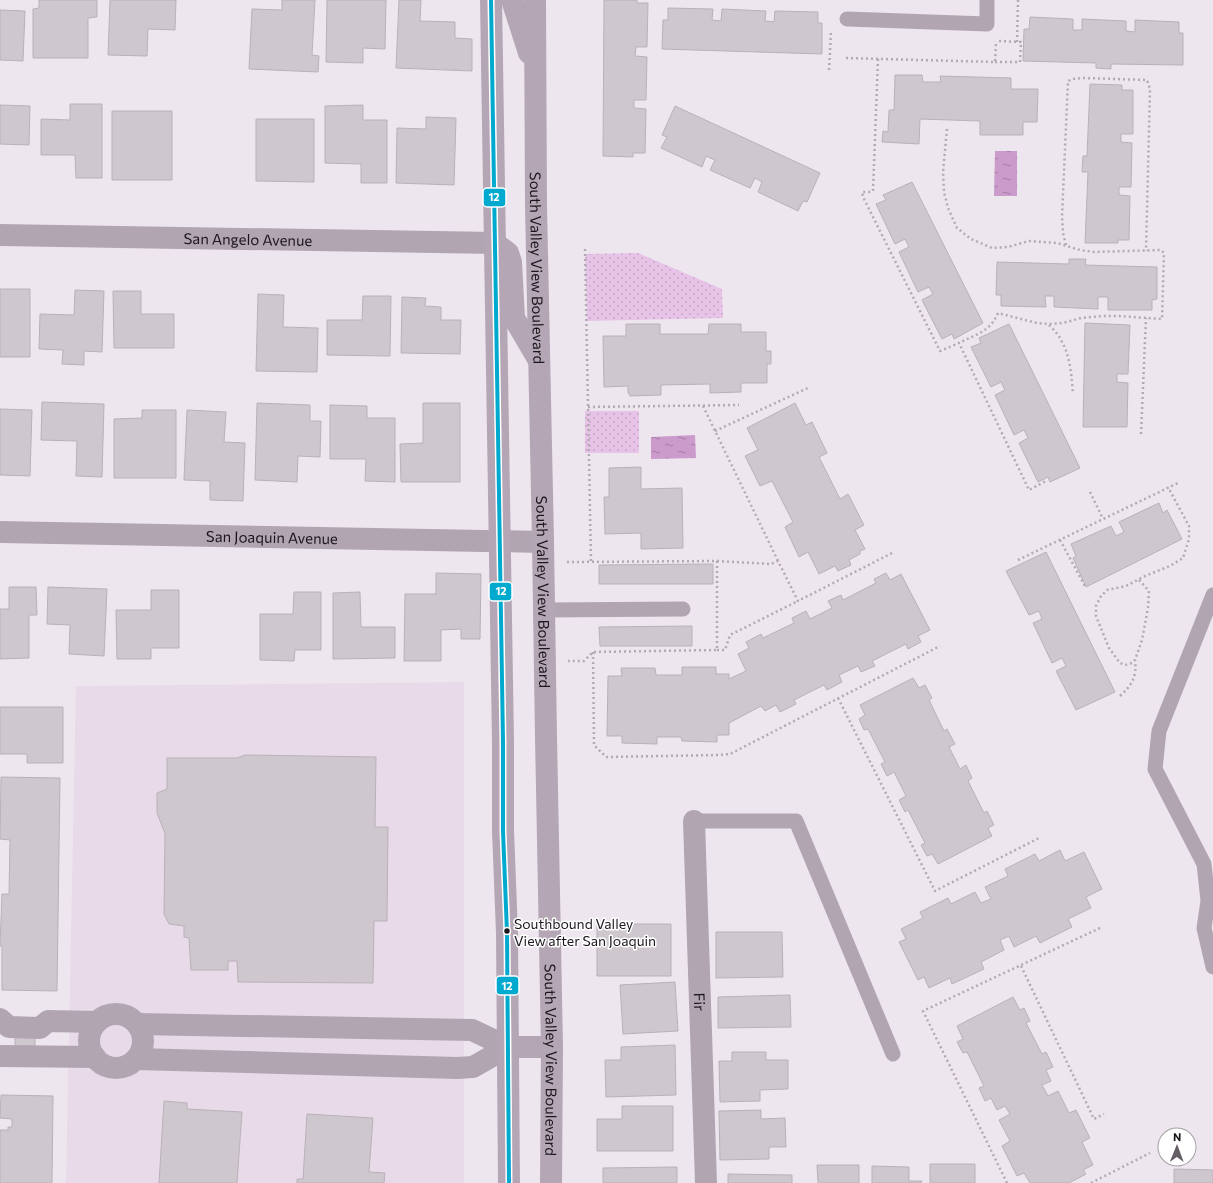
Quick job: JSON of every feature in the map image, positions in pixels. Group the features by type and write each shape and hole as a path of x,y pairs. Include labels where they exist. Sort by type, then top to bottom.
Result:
{"main road":[{"path":"491,0 503,742 503,831 506,905 509,1183"},
{"path":"512,0 536,74"},
{"name":"South Valley View Boulevard","path":"535,0 536,206 552,1047 551,1183"},
{"path":"495,243 508,253 511,262 514,318 539,362"},
{"path":"508,1047 552,1047"}],"street":[{"name":"San Angelo Avenue","path":"0,235 495,243"},
{"name":"San Joaquin Avenue","path":"0,532 543,542"},
{"name":"Fir","path":"694,820 706,1183"},
{"path":"0,1019 10,1012 41,1013 48,1021 97,1022"},
{"path":"116,1013 129,1017 137,1024 141,1030 143,1046 141,1053 136,1059 123,1068 108,1067 96,1060 91,1052 89,1036 92,1027 97,1022 104,1016 116,1013"},
{"path":"137,1024 472,1030 508,1047"},
{"path":"136,1059 468,1068 473,1067 508,1047"},
{"path":"0,1056 95,1057"}],"lane":[{"path":"847,19 987,24 987,0"},
{"path":"1213,595 1159,731 1155,769 1204,864 1208,901 1204,928 1213,967"},
{"path":"544,610 683,609"},
{"path":"694,820 796,821 893,1054"},
{"path":"0,1019 0,1033"}],"path":[{"path":"1017,42 1018,0"},
{"path":"829,70 831,31"},
{"path":"846,58 995,62 1020,62 1021,42 996,41 995,62"},
{"path":"878,59 873,190 869,192 862,192 862,198 940,352 987,330 994,322 998,313 1037,323 1049,324 1063,323 1081,318 1103,316 1162,319 1164,253 1161,250 1094,252 1080,250 1057,243 1029,242 1008,247 992,248 971,239 957,228 948,208 944,192 943,172 947,128"},
{"path":"1066,246 1062,233 1062,217 1068,81 1084,78 1147,80 1150,89 1146,251"},
{"path":"585,249 591,562"},
{"path":"1141,434 1146,318"},
{"path":"1049,324 1063,343 1068,357 1073,394"},
{"path":"959,343 1029,490 1046,481"},
{"path":"715,431 810,387"},
{"path":"588,407 739,405"},
{"path":"703,406 798,601"},
{"path":"1018,560 1180,482"},
{"path":"1135,660 1132,663 1125,665 1120,663 1115,657 1109,648 1096,616 1096,606 1101,596 1107,590 1126,586 1170,566 1183,558 1189,539 1189,526 1168,487"},
{"path":"1090,492 1103,519"},
{"path":"1060,540 1086,588"},
{"path":"716,650 725,650 730,635 894,552"},
{"path":"717,561 771,564 778,561"},
{"path":"1120,696 1129,688 1133,681 1136,671 1135,660 1142,640 1150,600 1150,591 1139,580"},
{"path":"593,652 594,745 606,757 730,754 940,646"},
{"path":"838,698 935,891 1039,838"},
{"path":"1007,1183 923,1012 1102,927"},
{"path":"1020,965 1094,1119 1104,1114"},
{"path":"1091,1183 1150,1153"}],"shaded area":[{"path":"638,253 722,289 723,318 587,321 585,254"},
{"path":"585,411 639,411 639,453 585,453"},
{"path":"464,682 464,1183 66,1183 76,686"}],"water":[{"path":"995,151 1017,151 1017,196 994,196"},
{"path":"695,435 696,458 651,459 651,437"}],"building":[{"path":"39,0 97,0 97,17 88,18 88,58 33,58 33,9 39,8"},
{"path":"110,0 176,0 175,30 148,29 147,56 108,55"},
{"path":"282,0 315,0 312,55 319,56 318,72 249,69 252,9 282,10"},
{"path":"327,0 386,0 385,49 363,48 363,63 326,62"},
{"path":"399,0 421,0 420,21 455,22 455,38 472,39 472,71 396,68"},
{"path":"604,0 637,0 637,3 648,3 647,47 636,47 635,56 647,57 646,100 634,100 634,108 646,109 645,153 633,153 633,157 603,156"},
{"path":"668,8 713,9 712,20 721,21 722,9 766,11 765,21 774,22 775,11 818,12 818,23 822,23 822,54 662,49 663,20 668,20"},
{"path":"0,10 25,11 23,61 0,60"},
{"path":"1030,17 1073,19 1073,30 1082,30 1082,19 1126,21 1126,31 1135,32 1135,20 1179,22 1179,33 1183,33 1183,65 1111,64 1111,69 1096,68 1096,63 1023,61 1024,29 1029,29"},
{"path":"895,75 922,75 923,82 941,82 940,76 1011,78 1011,89 1038,89 1037,122 1023,122 1023,135 980,135 980,121 920,119 919,144 882,142 883,131 888,132 889,110 894,110"},
{"path":"1090,84 1122,85 1122,90 1133,90 1133,134 1121,134 1121,142 1132,143 1131,187 1119,187 1119,195 1130,196 1129,240 1118,240 1118,243 1085,243 1088,172 1082,172 1083,156 1087,156"},
{"path":"70,104 102,104 102,178 76,178 75,155 41,155 41,119 70,120"},
{"path":"0,105 30,106 29,145 0,144"},
{"path":"363,105 363,120 387,120 387,183 361,183 361,164 325,163 325,106"},
{"path":"675,106 820,173 807,202 803,201 798,211 758,192 762,182 755,178 750,188 710,170 715,160 706,156 702,167 661,148 667,137 662,135"},
{"path":"112,111 172,111 172,180 112,180"},
{"path":"426,117 456,118 454,185 396,183 397,128 426,129"},
{"path":"256,119 314,119 314,182 256,181"},
{"path":"912,182 983,323 954,339 952,334 942,339 922,300 933,294 929,287 918,292 899,252 909,247 905,239 895,244 876,204 886,200 883,195"},
{"path":"1069,259 1086,259 1085,265 1157,267 1157,299 1152,300 1152,310 1108,310 1108,297 1098,297 1098,309 1054,307 1054,296 1045,296 1046,307 1001,306 1001,295 996,295 997,262 1069,264"},
{"path":"0,289 30,289 30,357 0,357"},
{"path":"75,290 104,291 102,352 84,351 84,365 62,364 63,350 39,349 40,314 74,315"},
{"path":"113,291 141,291 141,314 174,314 174,348 114,348"},
{"path":"258,294 284,295 283,327 318,328 317,372 256,371"},
{"path":"363,296 391,296 390,356 327,355 327,320 362,320"},
{"path":"402,297 426,298 425,306 441,307 441,320 461,320 460,354 401,353"},
{"path":"1085,323 1130,325 1128,374 1117,374 1117,382 1128,383 1127,427 1083,427"},
{"path":"626,324 660,324 660,334 708,334 709,324 741,324 741,332 766,332 766,351 771,351 771,364 767,364 767,383 741,383 741,392 710,393 710,384 661,385 661,395 630,396 628,386 604,387 603,336 626,336"},
{"path":"1009,324 1080,468 1050,482 1048,477 1038,482 1019,443 1028,438 1024,430 1014,435 995,395 1005,390 1001,382 991,387 971,347 981,343 979,338"},
{"path":"42,402 104,404 102,477 76,476 77,441 41,440"},
{"path":"257,403 310,405 310,421 321,421 320,457 298,456 297,482 255,480"},
{"path":"423,403 460,403 460,482 401,482 400,444 423,443"},
{"path":"795,403 806,425 812,422 827,453 819,457 840,499 848,494 864,525 855,530 865,549 860,551 860,554 849,560 851,565 838,571 835,566 819,574 808,552 799,557 785,527 793,522 772,481 760,486 745,456 758,450 747,428"},
{"path":"330,405 367,406 367,418 395,418 395,482 365,481 366,459 330,459"},
{"path":"0,409 32,410 30,476 0,475"},
{"path":"142,410 176,410 176,478 114,478 114,419 142,418"},
{"path":"187,410 226,412 224,442 245,443 243,501 210,500 210,481 184,480"},
{"path":"641,467 641,489 682,488 683,548 641,549 641,533 605,534 604,497 609,497 609,468"},
{"path":"1159,503 1163,513 1167,510 1182,539 1086,587 1073,558 1076,556 1071,544 1111,526 1116,536 1124,532 1119,522"},
{"path":"1046,552 1115,692 1076,710 1056,671 1066,666 1062,658 1052,663 1033,623 1042,619 1039,611 1029,615 1006,571"},
{"path":"713,564 713,584 599,584 599,565"},
{"path":"436,573 481,574 480,639 461,639 461,629 441,630 441,661 404,661 405,594 436,594"},
{"path":"886,573 890,580 901,574 930,630 918,636 921,642 908,649 906,644 872,661 875,666 861,672 858,666 839,675 842,682 827,690 824,685 794,700 796,704 780,712 776,705 765,711 761,706 729,723 729,735 717,735 717,742 682,741 681,737 657,737 657,744 622,743 622,736 607,736 608,676 622,676 621,668 655,668 656,675 682,675 682,667 716,667 716,674 729,674 729,679 746,671 738,654 749,648 746,642 761,634 763,638 794,623 792,618 806,611 810,619 832,608 828,601 841,595 843,600 876,583 874,579"},
{"path":"9,587 36,587 37,615 29,615 29,658 0,659 0,609 9,609"},
{"path":"48,587 107,589 104,656 69,654 70,625 47,624"},
{"path":"151,590 179,590 179,648 151,648 151,659 117,659 116,610 151,610"},
{"path":"294,592 321,592 321,650 295,650 294,661 260,660 260,614 293,614"},
{"path":"360,592 361,627 395,627 395,658 333,659 333,593"},
{"path":"692,626 692,646 600,646 599,627"},
{"path":"913,678 919,688 925,685 932,698 929,700 944,731 947,729 955,744 949,747 960,769 966,765 972,778 968,781 984,813 987,811 994,825 988,828 992,836 938,864 932,854 927,856 921,845 925,843 908,810 905,812 899,800 906,796 894,772 887,776 881,764 885,762 868,729 864,730 859,719 865,715 860,705"},
{"path":"0,707 63,707 63,763 27,763 27,754 0,754"},
{"path":"245,755 376,757 375,827 388,827 387,921 374,921 373,983 238,982 237,961 228,961 228,970 191,970 189,938 184,937 184,926 169,924 164,914 165,833 157,813 157,793 167,789 167,758 237,758"},
{"path":"1,777 60,778 57,991 2,990 2,946 0,946 2,894 9,894 10,840 0,839"},
{"path":"1060,850 1065,861 1084,852 1102,889 1086,897 1091,908 1068,919 1072,927 1040,943 1036,936 1014,947 1009,936 1000,940 1004,950 981,962 984,969 952,984 950,978 929,988 924,977 918,980 899,942 906,939 901,929 923,918 920,912 948,898 951,904 975,892 981,903 991,899 985,887 1008,876 1005,869 1035,854 1039,861"},
{"path":"597,924 671,924 671,976 597,976"},
{"path":"716,932 782,932 783,977 716,978"},
{"path":"675,982 678,1031 623,1034 620,985"},
{"path":"790,995 791,1027 718,1028 718,997"},
{"path":"1013,997 1020,1010 1024,1008 1030,1021 1026,1023 1042,1054 1046,1052 1053,1067 1046,1070 1051,1081 1042,1085 1048,1096 1058,1091 1069,1113 1076,1110 1090,1138 1082,1142 1093,1165 1083,1170 1086,1174 1069,1183 1030,1183 1024,1173 1017,1176 1002,1146 1010,1141 999,1120 1010,1114 1005,1106 997,1110 991,1098 985,1101 979,1088 984,1086 967,1052 963,1053 957,1042 963,1039 957,1026"},
{"path":"15,1034 35,1035 35,1046 15,1046"},
{"path":"675,1045 676,1095 606,1097 605,1060 621,1060 621,1047"},
{"path":"732,1052 766,1052 766,1060 788,1060 788,1089 760,1090 760,1101 720,1102 719,1061 732,1061"},
{"path":"1,1095 53,1096 52,1183 0,1183 0,1130 8,1130 8,1127 12,1127 12,1119 0,1118"},
{"path":"164,1101 187,1103 187,1109 242,1112 237,1183 159,1183"},
{"path":"622,1106 673,1106 673,1151 597,1151 597,1119 622,1119"},
{"path":"761,1110 761,1119 785,1118 786,1147 769,1147 769,1159 720,1160 719,1111"},
{"path":"307,1114 373,1118 369,1172 385,1173 384,1183 297,1183 297,1179 303,1179"},
{"path":"930,1164 975,1164 975,1183 930,1183"},
{"path":"817,1165 859,1165 859,1183 818,1183"},
{"path":"872,1166 909,1167 909,1181 922,1181 921,1183 872,1183"},
{"path":"677,1167 677,1183 603,1183 603,1168"},
{"path":"1174,1169 1213,1170 1213,1183 1174,1183"},
{"path":"728,1174 792,1175 792,1183 728,1183"}],"transit line":[{"name":"12","path":"491,0 503,742 503,831 507,933 509,1183"}],"place":[{"name":"Southbound Valley View after San Joaquin","path":"507,931"}]}
